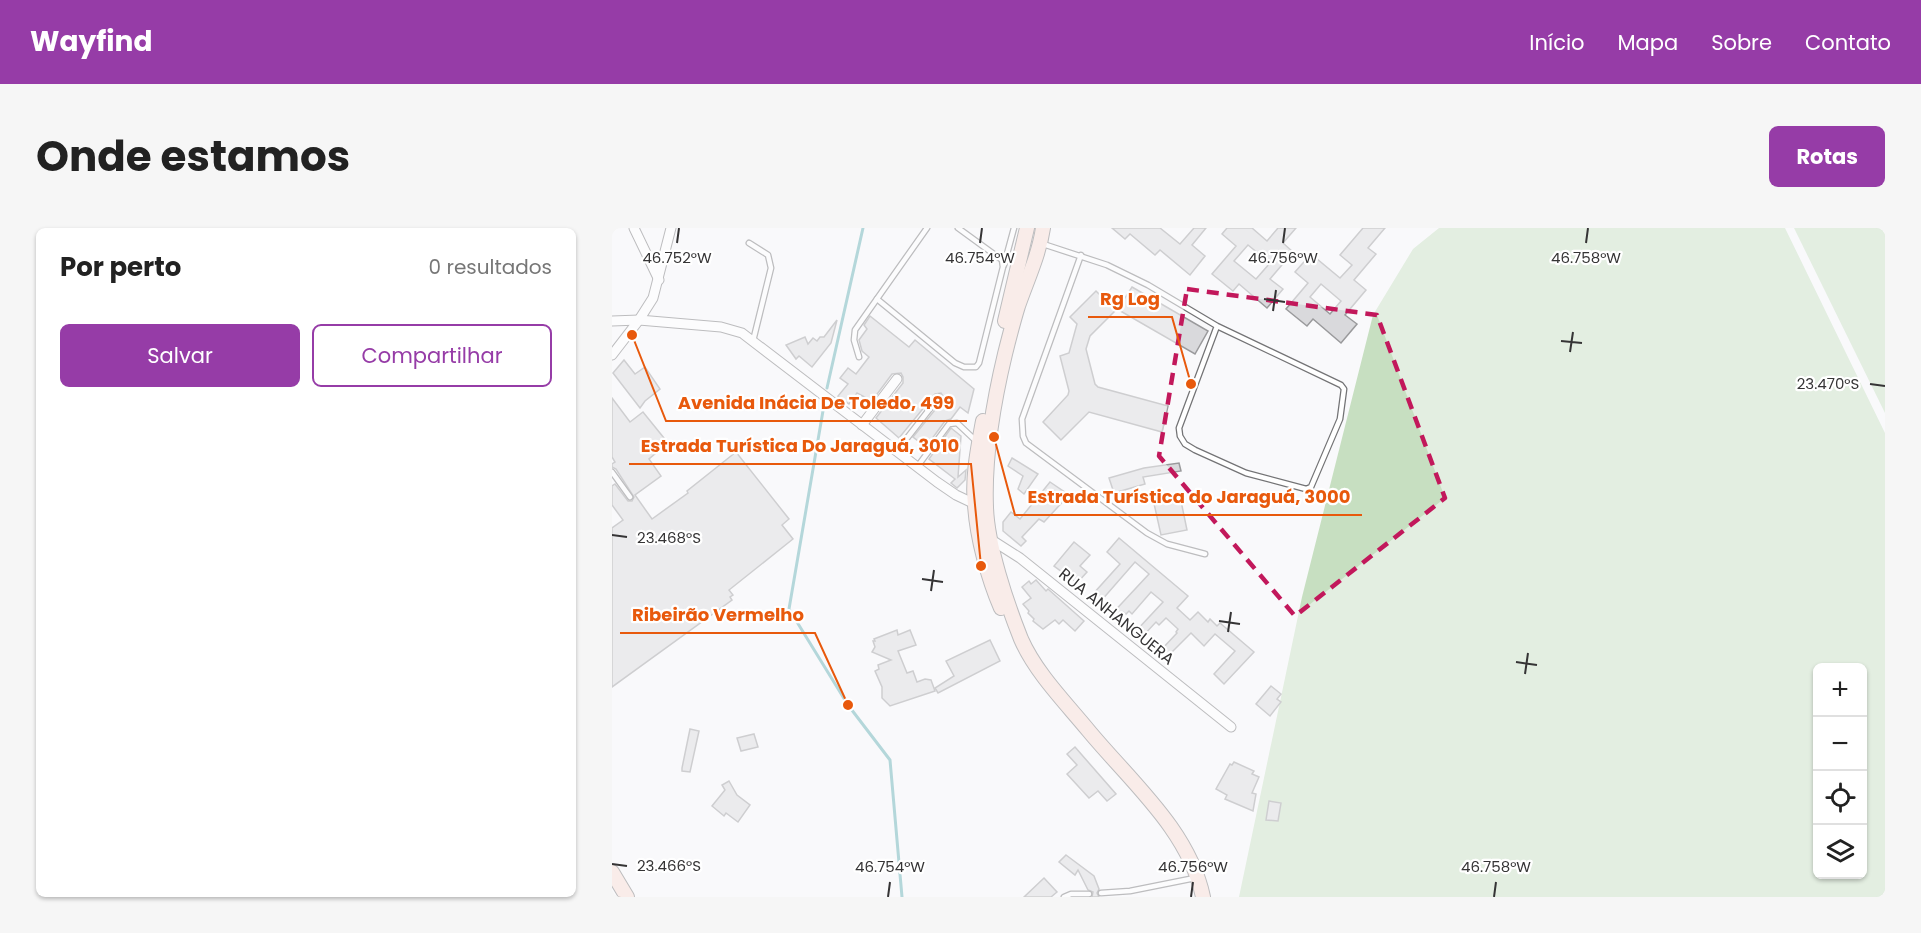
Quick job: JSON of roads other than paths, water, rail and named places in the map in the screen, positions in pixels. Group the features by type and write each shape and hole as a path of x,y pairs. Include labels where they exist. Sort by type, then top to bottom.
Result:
{"main road":[{"path":"980,507 989,433 1002,367 1017,309 1043,228"},
{"path":"1040,243 1022,231 979,443 980,507 992,585 1008,623 1022,639 1042,673 1176,835 1190,858 1203,897"},
{"path":"612,872 627,897"}],"street":[{"path":"634,228 659,280"},
{"path":"612,355 653,298 671,228"},
{"path":"612,321 639,320 721,327 742,333 916,467 956,495 980,507"},
{"path":"862,425 897,379"},
{"name":"RUA ANHANGUERA","path":"986,537 1020,558 1232,727"}],"lane":[{"path":"859,357 854,340 855,330 927,228"},
{"path":"958,228 1001,260 1004,267"},
{"path":"878,298 955,363 964,367 976,366 979,363 1004,267 1022,231"},
{"path":"749,243 768,255 771,268 753,341"},
{"path":"1040,243 1107,264 1148,285 1217,326 1341,385 1344,389 1340,419 1311,487 1306,489 1246,473 1185,444 1180,436 1179,428 1217,326"},
{"path":"1081,255 1023,419 1023,436 1026,443 1147,533 1167,544 1205,554"},
{"path":"897,451 939,398"},
{"path":"916,467 950,424 957,423 979,443"},
{"path":"612,473 630,498"},
{"path":"1101,893 1130,891 1198,877"},
{"path":"1064,897 1071,894 1089,894"}],"waterway":[{"path":"827,388 863,228"},
{"path":"824,405 789,609 848,705 890,760 902,897"}],"place":[{"name":"Avenida Inácia De Toledo, 499","path":"632,335"},
{"name":"Rg Log","path":"1191,384"},
{"name":"Estrada Turística do Jaraguá, 3000","path":"994,437"},
{"name":"Estrada Turística Do Jaraguá, 3010","path":"981,566"},
{"name":"Ribeirão Vermelho","path":"848,705"}]}
